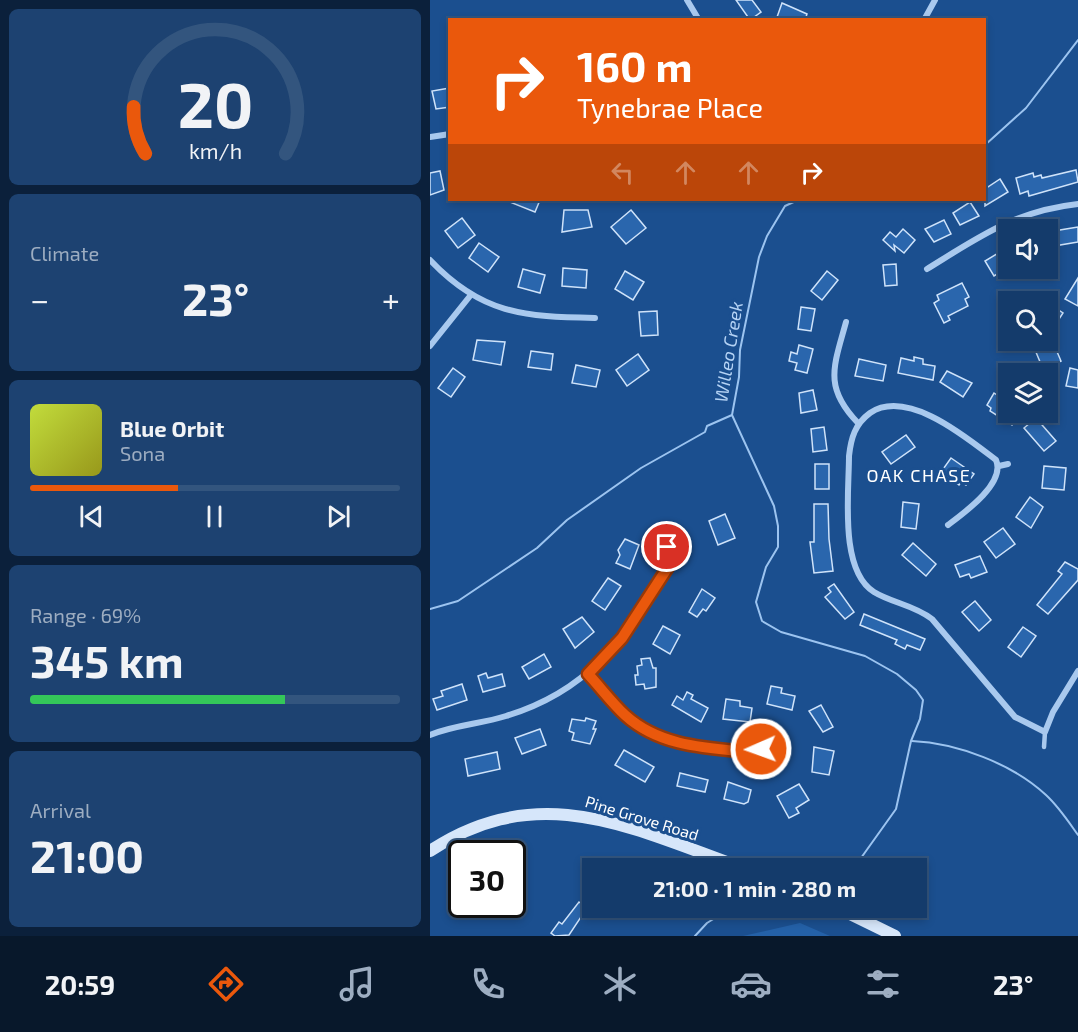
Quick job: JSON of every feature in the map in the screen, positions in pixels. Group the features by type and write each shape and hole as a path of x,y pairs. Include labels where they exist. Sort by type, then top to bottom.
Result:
{"main road":[{"name":"Pine Grove Road","path":"430,851 475,825 536,812 571,814 604,821 713,858"},
{"path":"858,918 895,936"}],"street":[{"path":"687,0 698,18"},
{"path":"925,18 935,0"},
{"path":"430,137 448,134"},
{"path":"927,269 996,227 1020,216 1078,204"},
{"path":"430,260 470,296 488,304 527,314 595,318"},
{"path":"430,346 470,296"},
{"path":"846,322 835,362 834,387 846,410 858,423"},
{"path":"948,525 983,495 997,474 996,460 925,413 908,406 888,405 872,411 858,423 850,444 850,548 857,574 871,591 915,608 932,619 1015,717 1045,732 1053,712 1075,682 1078,671"},
{"path":"998,466 1008,464"},
{"path":"430,735 531,708 588,674 622,638 670,564"},
{"path":"588,674 625,715 657,736 690,746 760,753"}],"lane":[{"path":"1044,747 1045,732"}],"shaded area":[{"path":"800,923 830,936 743,936"}],"building":[{"path":"736,0 752,0 761,12 753,18 749,18"},
{"path":"782,3 807,14 806,18 777,18"},
{"path":"448,88 448,107 436,109 432,91"},
{"path":"1076,170 1078,182 1029,196 1028,191 1020,194 1016,178 1033,173 1034,177 1041,175 1042,178"},
{"path":"440,171 444,190 430,195 430,173"},
{"path":"1000,179 1008,192 985,206 986,188"},
{"path":"508,201 540,201 535,212"},
{"path":"970,202 979,216 960,225 953,213"},
{"path":"564,210 588,210 592,227 562,232"},
{"path":"631,210 646,228 626,244 611,227"},
{"path":"462,218 475,235 458,248 445,231"},
{"path":"944,220 951,234 934,242 925,229"},
{"path":"1078,227 1078,242 1058,245 1058,230"},
{"path":"903,229 915,240 904,253 894,245 895,251 883,240 890,232 896,237"},
{"path":"479,243 499,257 488,272 469,258"},
{"path":"998,253 998,274 994,276 985,261"},
{"path":"896,264 897,285 885,286 883,265"},
{"path":"563,268 587,270 586,288 562,286"},
{"path":"523,269 545,275 540,293 518,287"},
{"path":"625,271 644,282 633,300 615,289"},
{"path":"827,271 838,280 822,300 811,291"},
{"path":"1078,278 1078,306 1065,299"},
{"path":"962,283 969,297 965,299 968,306 948,316 950,320 944,323 934,303 939,300 937,295"},
{"path":"801,307 815,309 811,331 798,329"},
{"path":"1058,310 1063,313 1058,321"},
{"path":"657,311 658,335 641,336 639,312"},
{"path":"477,340 505,342 501,365 473,360"},
{"path":"799,345 813,349 807,373 795,370 797,363 789,361 791,352 797,354"},
{"path":"531,351 553,354 551,370 528,367"},
{"path":"1036,351 1057,351 1061,361 1056,363 1040,363"},
{"path":"638,354 649,370 627,386 616,370"},
{"path":"914,357 923,359 923,364 935,366 933,380 898,373 901,358 914,361"},
{"path":"859,359 886,365 883,381 855,376"},
{"path":"576,365 600,370 596,387 572,383"},
{"path":"453,368 465,377 451,397 438,388"},
{"path":"1070,368 1078,370 1078,388 1066,386"},
{"path":"947,371 972,383 963,397 940,382"},
{"path":"813,390 817,410 801,413 799,393"},
{"path":"994,393 998,396 998,416 990,411 991,408 987,405"},
{"path":"1030,423 1040,423 1056,441 1044,451 1024,428"},
{"path":"824,427 827,450 813,452 811,429"},
{"path":"906,435 915,447 891,464 882,452"},
{"path":"951,458 974,474 966,485 961,482 959,485 941,472"},
{"path":"815,464 829,464 829,489 815,489"},
{"path":"1044,466 1066,468 1064,490 1042,488"},
{"path":"1030,497 1043,507 1031,528 1016,517"},
{"path":"903,502 919,504 916,529 901,527"},
{"path":"814,504 828,504 833,571 814,573 810,542 814,542"},
{"path":"725,514 735,538 718,545 709,521"},
{"path":"1003,528 1015,544 996,558 984,542"},
{"path":"625,539 639,545 630,569 616,563 620,555 618,550"},
{"path":"913,543 936,564 926,576 902,555"},
{"path":"980,556 987,572 971,578 969,574 960,577 955,565"},
{"path":"1065,562 1078,569 1078,580 1048,614 1037,605 1062,574 1058,571"},
{"path":"608,578 621,586 605,610 592,601"},
{"path":"834,584 854,612 845,619 825,597 831,592 828,588"},
{"path":"702,589 715,598 706,611 703,609 697,617 689,612"},
{"path":"975,601 991,620 979,631 962,612"},
{"path":"864,614 925,639 920,650 907,645 905,649 895,644 897,640 860,625"},
{"path":"582,617 594,632 575,648 563,629"},
{"path":"663,626 680,635 670,654 653,644"},
{"path":"1023,627 1036,636 1021,657 1008,647"},
{"path":"544,654 551,667 529,679 522,667"},
{"path":"650,658 653,668 656,668 656,687 645,689 644,684 636,685 635,675 638,675 637,666 642,665 641,659"},
{"path":"486,673 488,678 502,674 505,686 483,692 478,676"},
{"path":"462,684 467,700 437,710 433,699 443,696 441,691"},
{"path":"771,686 782,688 781,693 795,696 792,710 767,704"},
{"path":"687,692 693,695 691,699 708,708 701,722 672,705 677,696 683,700"},
{"path":"726,699 740,701 740,706 752,708 750,722 723,719"},
{"path":"821,705 833,727 823,732 809,711"},
{"path":"586,718 596,721 593,729 596,729 590,744 572,740 574,733 569,731 572,719 585,721"},
{"path":"540,729 546,745 522,754 515,738"},
{"path":"814,747 834,751 829,775 812,772"},
{"path":"624,750 654,767 645,782 615,765"},
{"path":"497,752 500,769 468,776 465,759"},
{"path":"680,773 708,780 705,792 677,786"},
{"path":"728,782 751,790 748,802 744,804 724,799"},
{"path":"799,784 809,800 796,808 799,813 789,818 777,796"},
{"path":"579,902 582,904 582,916 569,935 555,936 551,933 559,922 562,924"}],"waterway":[{"name":"Willeo Creek","path":"986,144 1026,108 1078,40"},
{"name":"Willeo Creek","path":"796,201 785,206 767,236 759,257 740,350 739,377 732,415 774,506 778,526 778,547 766,567 756,602 762,621 781,632 865,656 897,674 916,690 923,700 896,809 861,858"},
{"path":"430,609 458,601 537,548 567,520 641,468 705,432 707,426 732,415"},
{"path":"912,741 965,751 1017,774 1051,800 1078,835"},
{"name":"Willeo Creek","path":"695,936 715,918"}],"district":[{"name":"OAK CHASE","path":"919,476"}],"route":[{"path":"667,547 665,558 670,564 622,638 588,674 625,715 657,736 690,746 760,753 761,749"}]}
